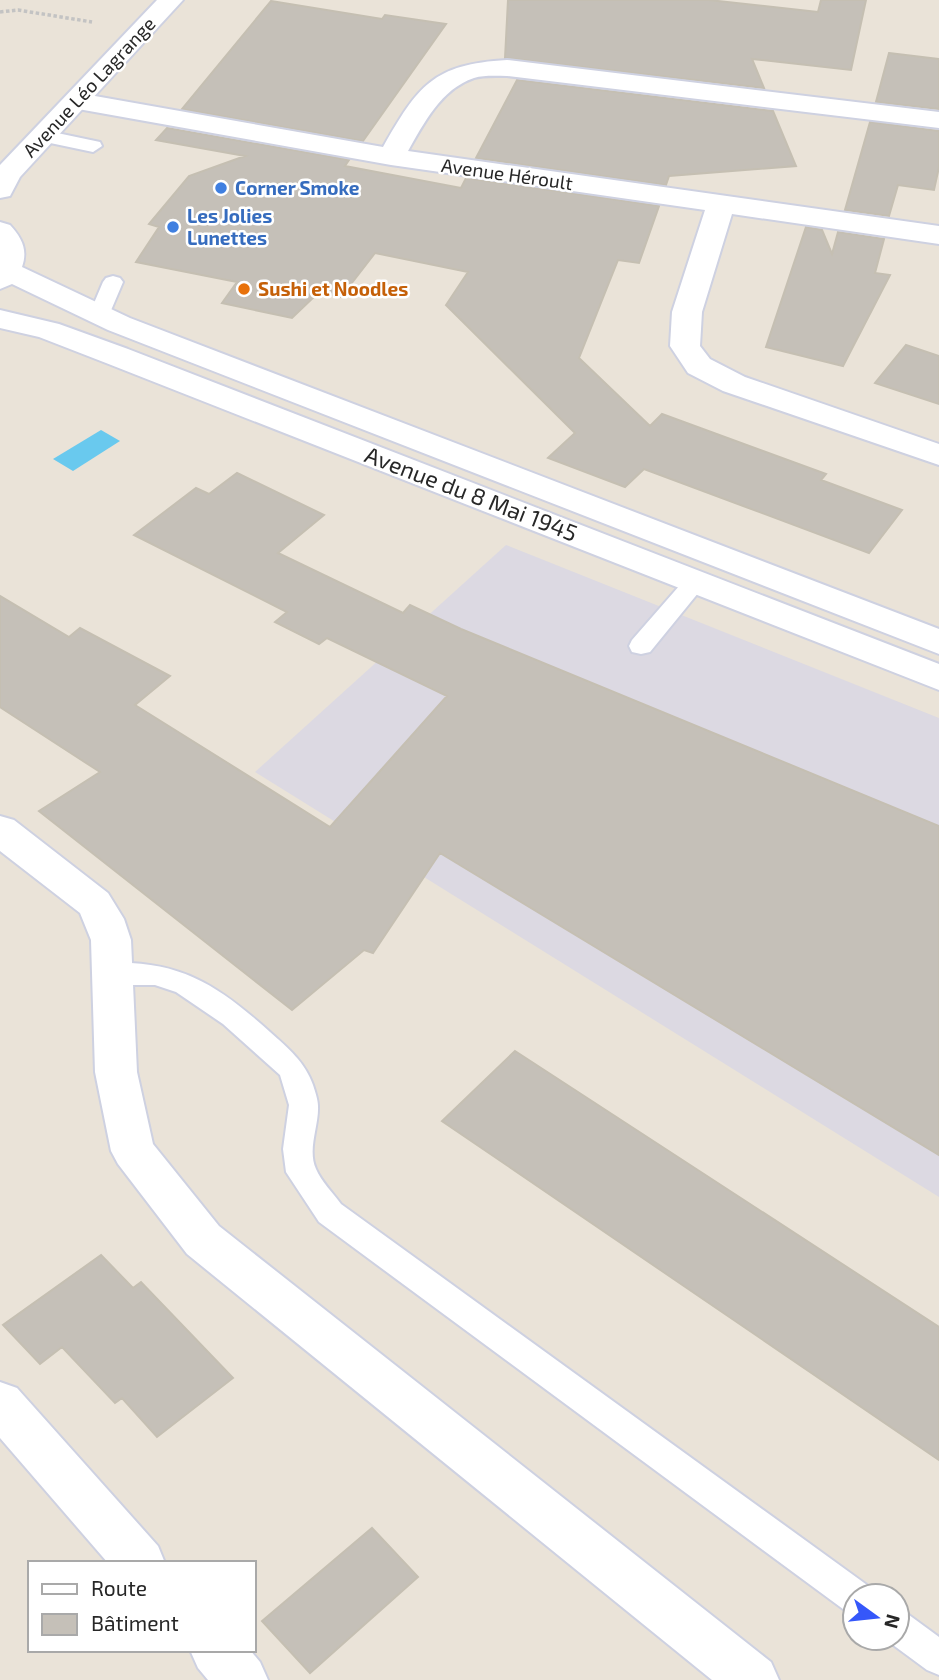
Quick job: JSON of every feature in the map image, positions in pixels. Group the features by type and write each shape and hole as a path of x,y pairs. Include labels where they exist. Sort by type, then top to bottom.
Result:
{"street":[{"name":"Avenue Léo Lagrange","path":"2,181 171,0"},
{"path":"391,157 423,104 440,84 466,72 508,68 939,120"},
{"name":"Avenue Héroult","path":"78,101 391,157 939,235"},
{"path":"722,205 687,312 685,345 699,366 734,384 939,455"},
{"path":"0,231 11,252 4,275"},
{"name":"Avenue du 8 Mai 1945","path":"4,275 99,315 939,642"},
{"name":"Avenue du 8 Mai 1945","path":"0,319 48,330 94,347 939,678"},
{"path":"543,523 565,497"},
{"path":"0,831 94,903 104,919 111,940 110,974 116,1073 133,1150 203,1240 753,1680"},
{"path":"0,1403 138,1561"},
{"path":"218,1652 242,1680"}],"lane":[{"path":"43,136 93,146"},
{"path":"99,315 113,282"},
{"path":"641,646 695,582"},
{"path":"110,974 140,973 169,978 201,991 290,1067 304,1105 298,1149 302,1172 330,1213 841,1587"},
{"path":"911,1638 939,1658"}],"path":[{"path":"0,12 18,10 92,22"}],"shaded area":[{"path":"506,545 939,718 939,1197 255,772"}],"water":[{"path":"101,430 120,441 73,471 53,459"}],"building":[{"path":"508,0 709,0 818,12 821,0 866,0 851,70 752,59 764,88 505,58"},
{"path":"271,1 382,19 385,15 446,24 363,141 182,109"},
{"path":"889,53 939,59 939,109 876,102"},
{"path":"517,80 773,111 796,166 669,176 666,185 476,158"},
{"path":"870,122 939,131 939,167 934,190 898,185 889,216 845,210"},
{"path":"167,128 349,160 345,166 461,188 466,178 659,206 639,263 618,260 579,358 650,426 662,414 826,474 821,480 902,510 869,553 644,469 625,487 548,458 575,433 446,305 468,272 375,253 341,297 318,293 292,318 222,303 237,282 136,262 159,227 149,224 189,176 245,156 156,140"},
{"path":"806,227 822,230 832,254 838,232 884,239 875,273 890,275 843,366 766,347"},
{"path":"906,345 939,356 939,404 875,383"},
{"path":"237,473 324,515 278,553 403,613 410,605 461,629 939,826 939,1155 440,853 373,953 364,950 292,1010 39,811 100,772 0,707 0,596 69,637 80,628 170,676 135,705 330,827 447,696 327,638 319,644 275,622 287,612 134,535 196,488 209,494"},
{"path":"515,1051 939,1327 939,1460 442,1121"},
{"path":"101,1255 133,1288 141,1282 233,1378 157,1437 122,1398 115,1403 62,1347 40,1364 3,1325"},
{"path":"372,1528 418,1577 310,1673 262,1621"}],"place":[{"name":"Corner Smoke","path":"221,188"},
{"name":"Les Jolies Lunettes","path":"173,227"},
{"name":"Sushi et Noodles","path":"244,289"}]}
